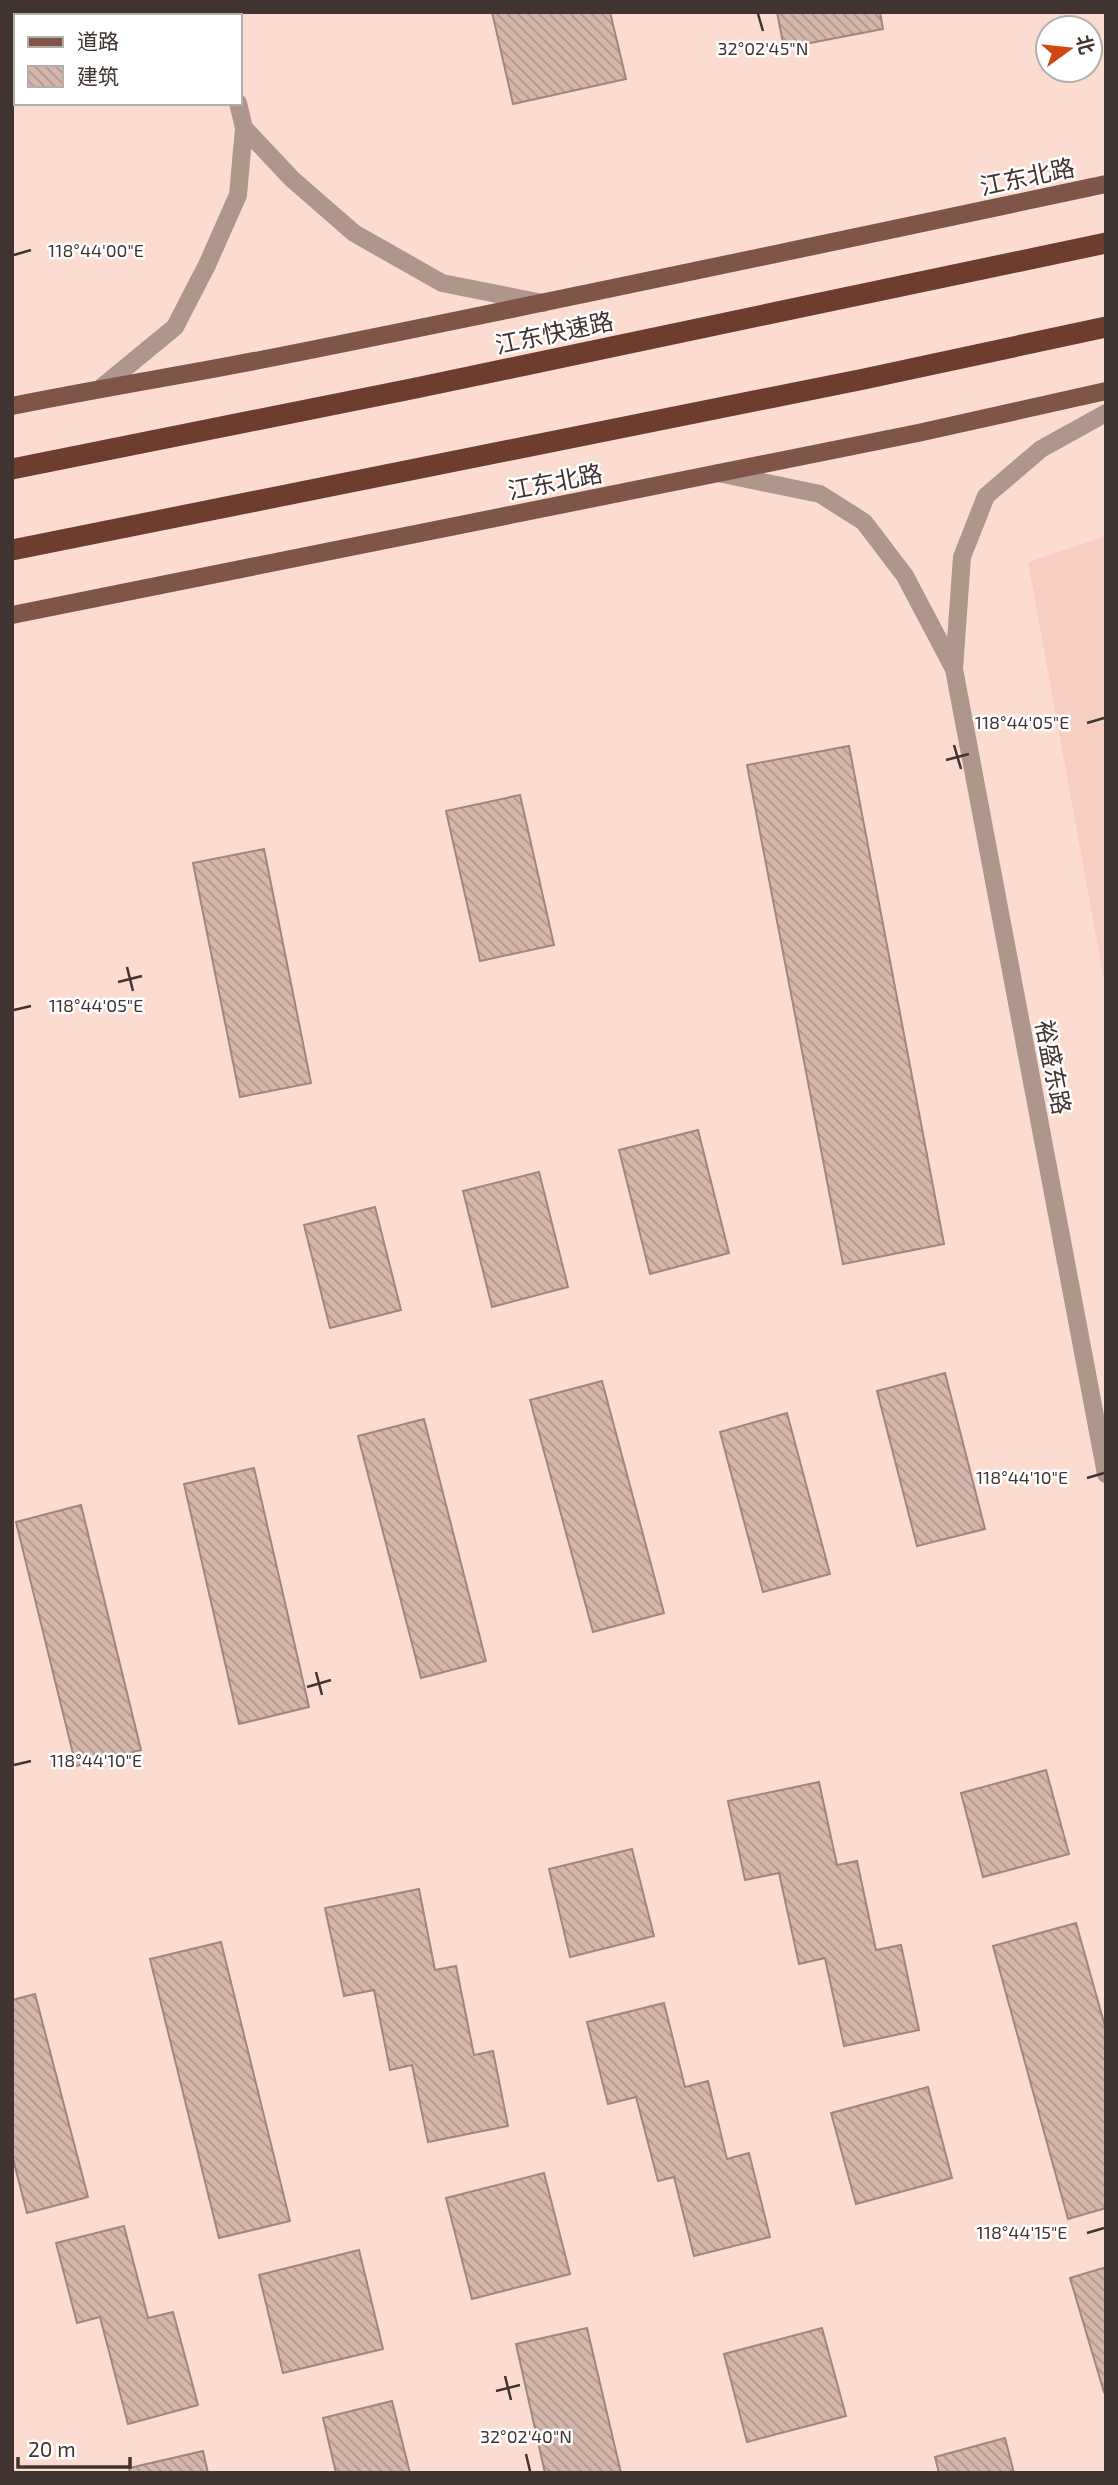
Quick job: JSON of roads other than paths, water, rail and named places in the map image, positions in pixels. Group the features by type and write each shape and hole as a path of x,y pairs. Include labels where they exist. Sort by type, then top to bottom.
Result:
{"highway":[{"name":"江东快速路","path":"12,469 416,388 1106,243"},
{"path":"12,550 850,382 1106,327"}],"main road":[{"name":"江东北路","path":"12,406 102,387 256,361 543,303 1106,184"},
{"name":"江东北路","path":"12,615 918,433 1106,391"}],"street":[{"path":"102,387 175,327 207,265 238,195 244,128 238,105"},
{"path":"244,128 292,179 354,233 442,282 543,303"},
{"name":"裕盛东路","path":"1106,412 1041,449 986,496 962,557 954,669 1106,1474"},
{"name":"裕盛东路","path":"717,473 820,494 864,522 905,576 954,669"}]}
